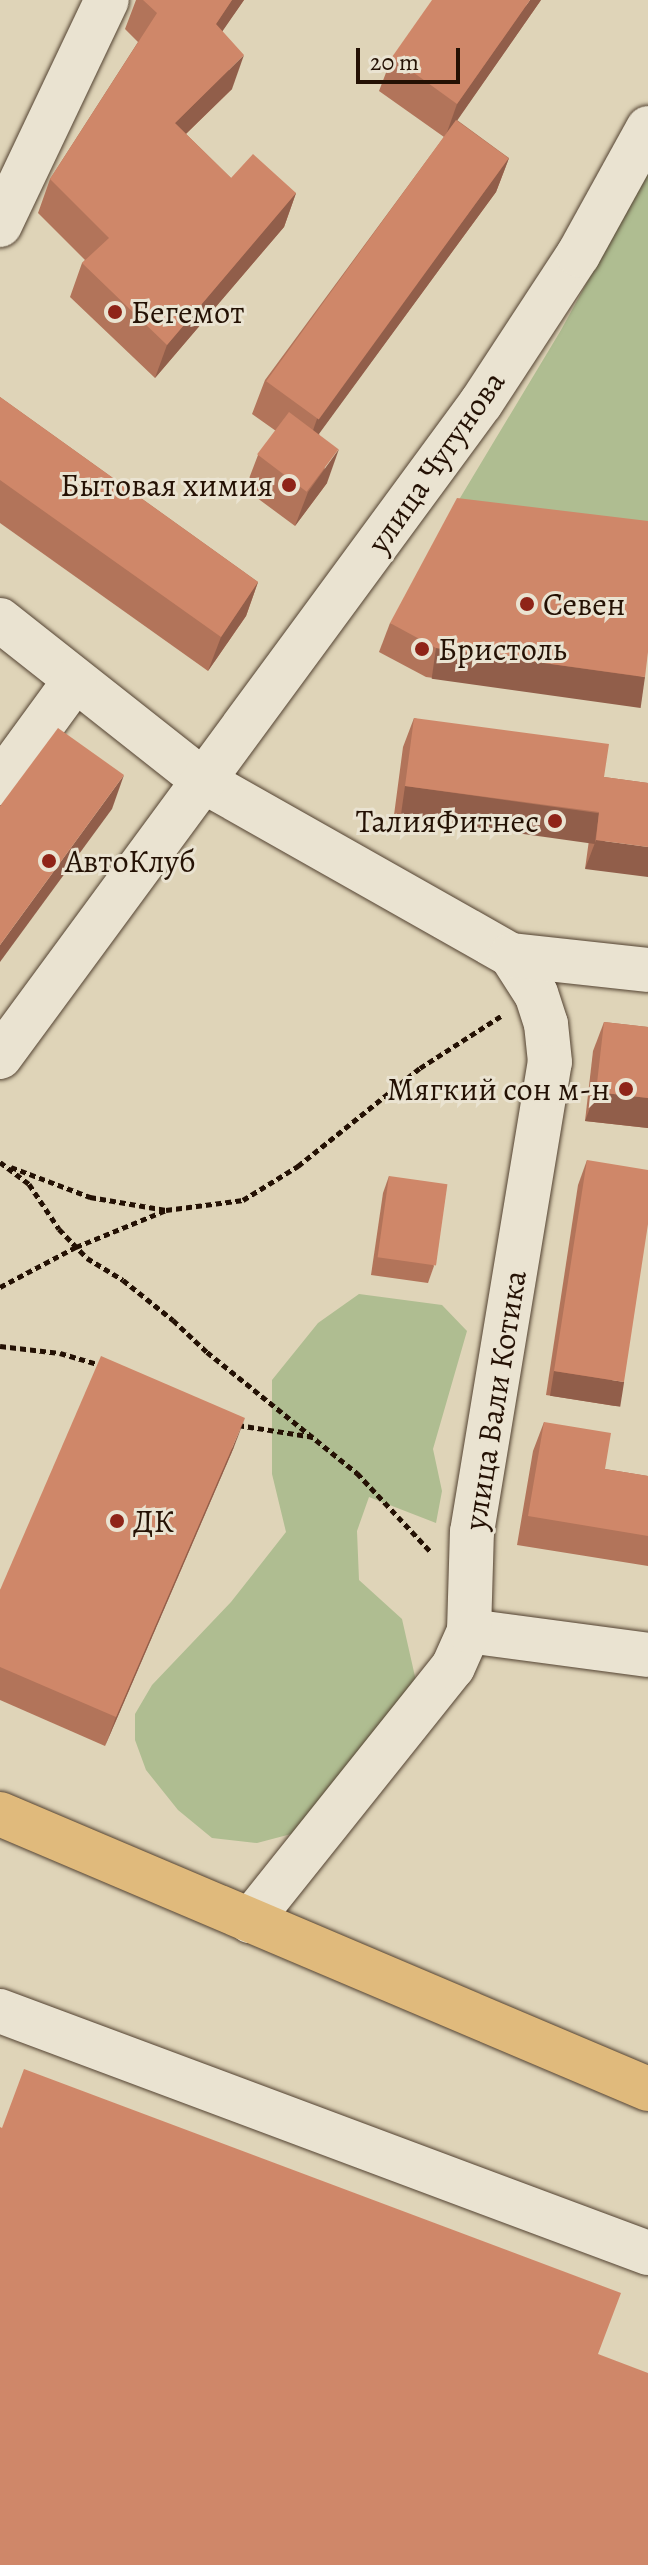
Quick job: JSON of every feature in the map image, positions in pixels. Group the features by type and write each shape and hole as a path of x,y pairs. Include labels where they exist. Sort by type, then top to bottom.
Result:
{"main road":[{"path":"0,1814 648,2089"}],"street":[{"path":"0,225 107,0"},
{"name":"улица Чугунова","path":"0,1057 481,403 578,255 648,128"},
{"path":"0,620 205,782 511,955 648,970"},
{"path":"0,783 75,680"},
{"name":"улица Вали Котика","path":"250,1921 453,1667 469,1631 472,1532 550,1062 546,1024 536,994 511,955"},
{"path":"469,1631 648,1655"},
{"path":"0,2011 648,2253"}],"path":[{"path":"0,1287 76,1247 166,1210 243,1200 298,1166 420,1068 536,994"},
{"path":"1,1163 41,1182 90,1197 166,1210"},
{"path":"1,1163 29,1184 76,1247 173,1320 207,1352 357,1473 448,1570 472,1573"},
{"path":"0,1346 60,1353 104,1366"},
{"path":"230,1422 244,1429 315,1437"}],"green space":[{"path":"648,171 648,566 457,503 561,330"},
{"path":"359,1294 442,1305 467,1331 433,1449 442,1491 436,1523 369,1497 357,1531 359,1580 402,1619 416,1681 295,1833 257,1843 212,1838 178,1810 146,1770 135,1740 135,1714 152,1685 231,1602 286,1532 272,1474 272,1380 318,1323"}],"building":[{"path":"143,0 232,0 216,24 244,55 175,123 231,178 253,154 296,193 167,345 82,263 109,238 50,179 157,13"},
{"path":"432,0 530,0 457,104 392,57"},
{"path":"456,120 509,158 319,420 266,381"},
{"path":"0,397 258,582 221,637 0,480"},
{"path":"289,412 339,449 307,492 257,454"},
{"name":"Севен","path":"457,498 648,521 648,652 645,677 436,648 390,623"},
{"path":"414,718 609,744 604,777 648,783 648,847 596,840 599,812 405,786"},
{"path":"58,728 124,775 0,945 0,806"},
{"path":"604,1022 648,1027 648,1098 596,1092"},
{"path":"587,1160 648,1170 648,1224 624,1382 554,1371"},
{"path":"389,1176 447,1184 436,1265 378,1257"},
{"name":"ДК","path":"101,1356 245,1418 116,1717 0,1667 0,1590"},
{"path":"544,1422 611,1433 605,1469 648,1476 648,1536 528,1516"},
{"path":"24,2069 621,2293 598,2354 648,2373 648,2565 0,2565 0,2127"}],"place":[{"name":"Бегемот","path":"115,312"},
{"name":"Бытовая химия","path":"289,485"},
{"name":"Севен","path":"527,604"},
{"name":"Бристоль","path":"422,649"},
{"name":"ТалияФитнес","path":"555,821"},
{"name":"АвтоКлуб","path":"49,861"},
{"name":"Мягкий сон м-н","path":"626,1089"},
{"name":"ДК","path":"117,1521"}]}
